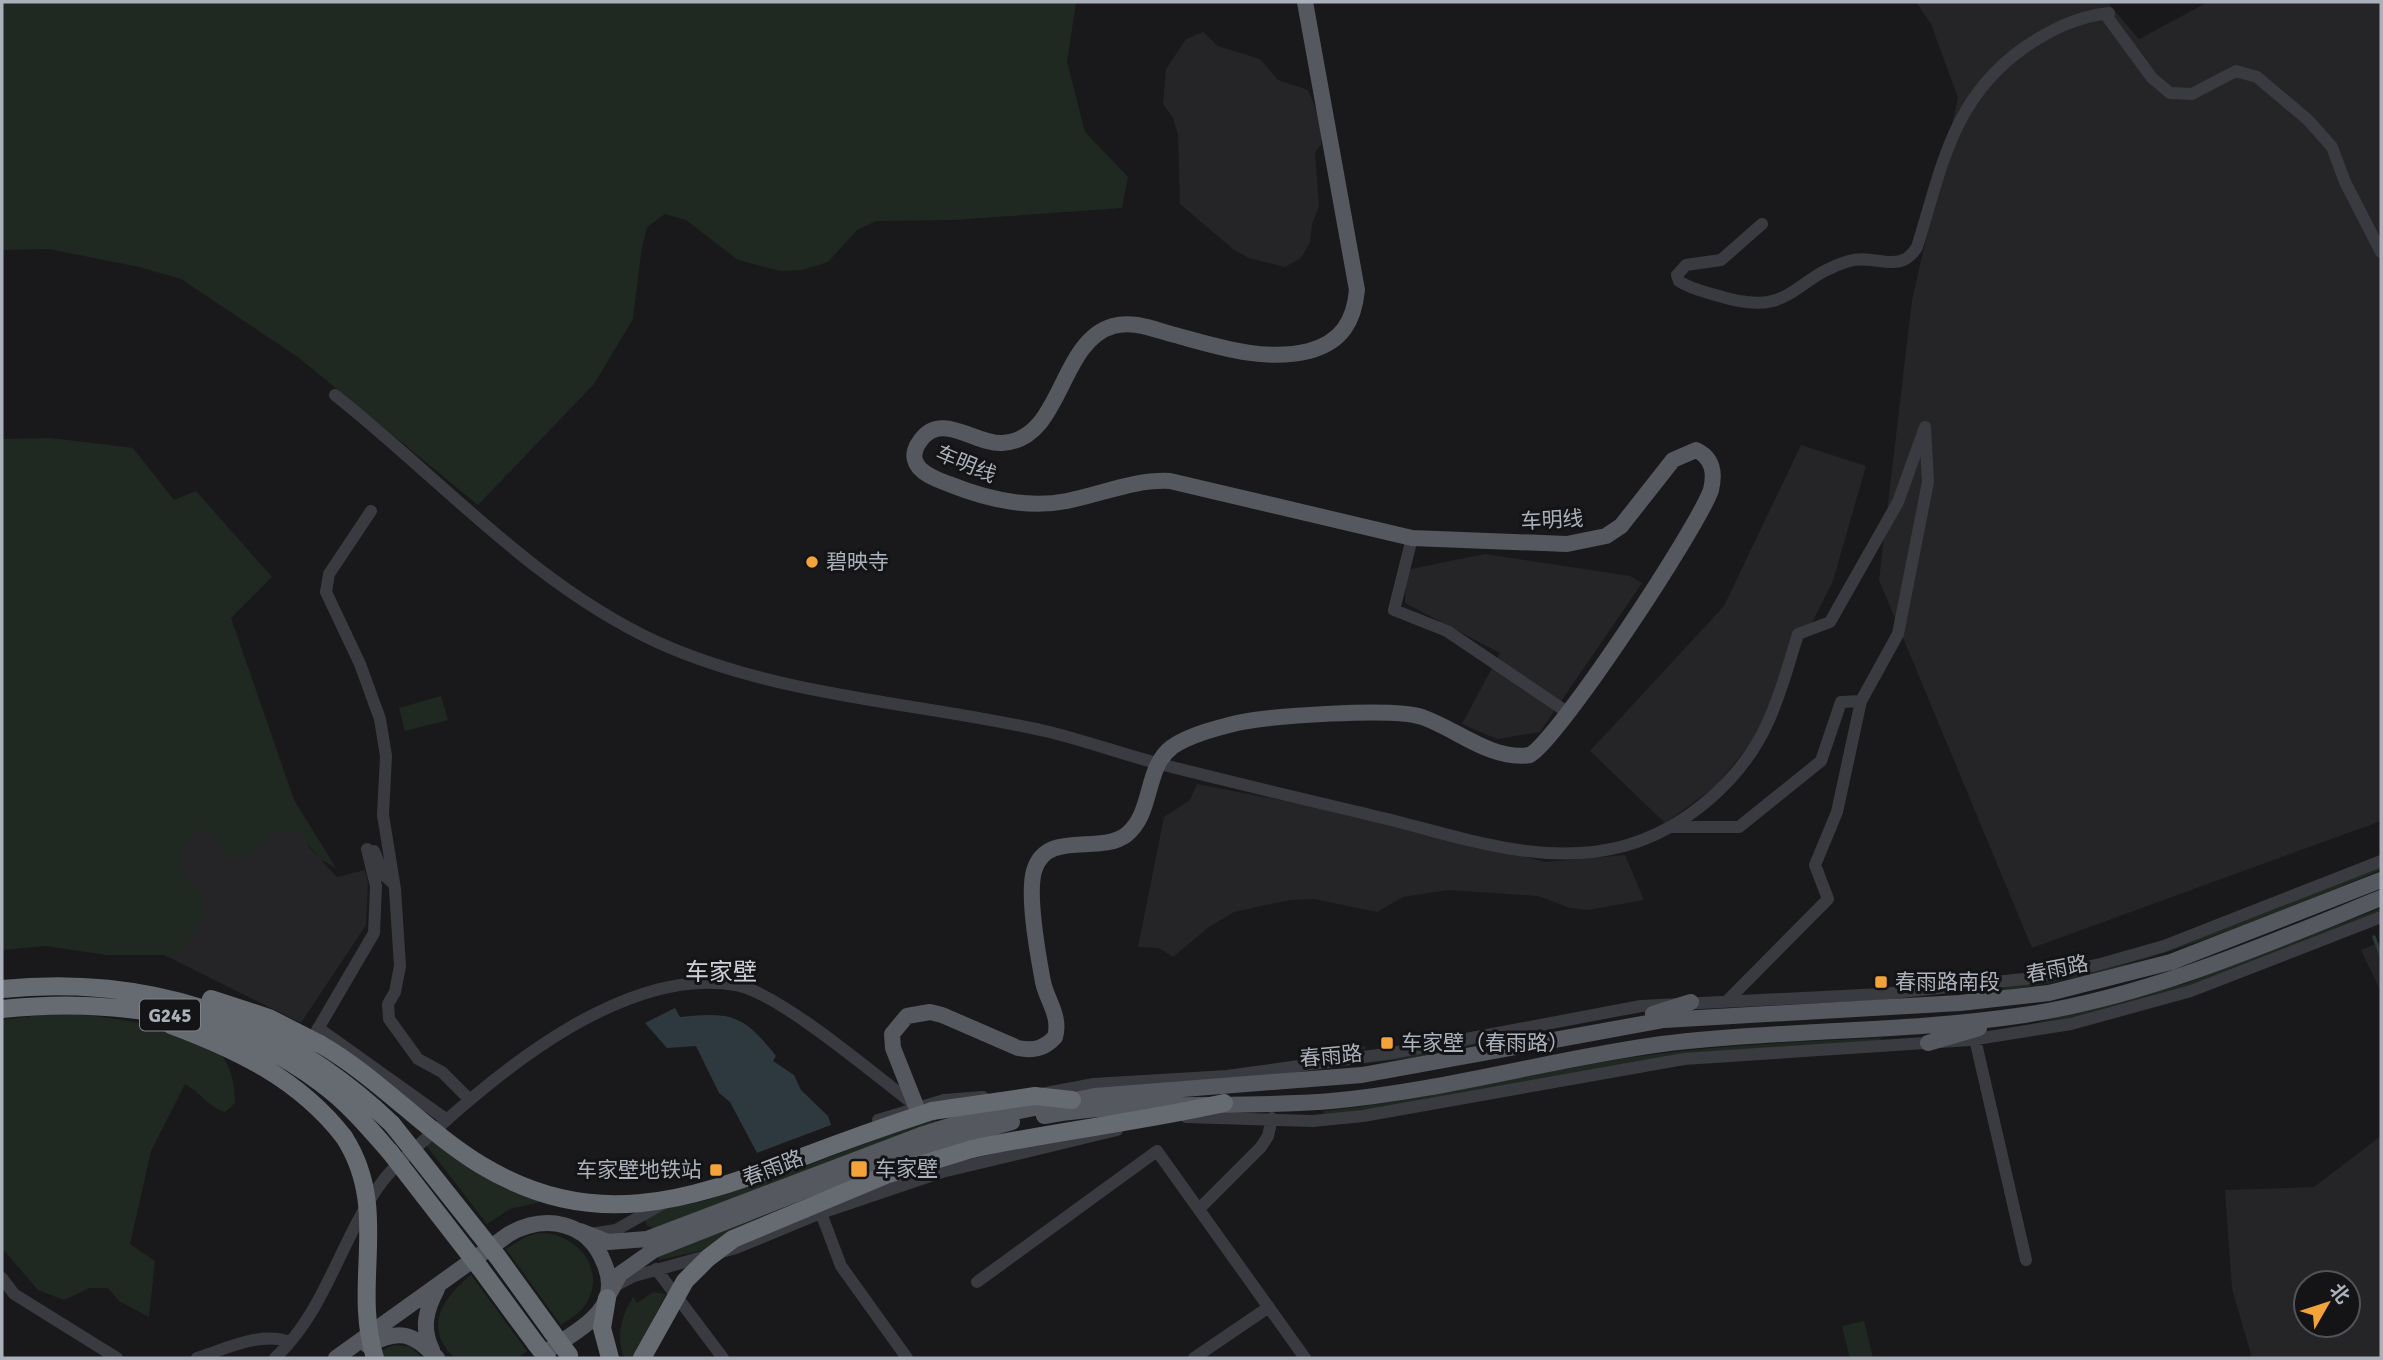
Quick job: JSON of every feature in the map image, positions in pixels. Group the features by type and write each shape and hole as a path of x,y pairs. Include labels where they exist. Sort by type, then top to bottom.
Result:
{"highway":[{"path":"111,988 167,989 220,1001 317,1037 480,1164 539,1191 597,1203 654,1203 712,1191 924,1109 1035,1096 1072,1100"},
{"name":"G245","path":"2,989 111,988 199,1006 258,1029 340,1078 392,1124 497,1256 570,1357"},
{"path":"107,1007 166,1023 247,1056 303,1093 344,1137 361,1172 369,1203 367,1310 374,1358"},
{"name":"G245","path":"2,1009 107,1007 198,1022 279,1056 323,1084 349,1107 390,1152 480,1268 541,1353"},
{"path":"642,1358 685,1281 708,1258 733,1239 886,1175 972,1149 1224,1103"},
{"path":"610,1293 602,1328 610,1358"}],"main road":[{"name":"车明线","path":"924,1109 894,1048 892,1034 907,1016 930,1012 1017,1048 1040,1048 1055,1037 1057,1018 1043,982 1032,894 1033,872 1042,855 1051,849 1114,841 1132,829 1143,810 1164,754 1183,741 1236,724 1387,712 1423,717 1492,749 1518,757 1539,750 1633,618 1707,501 1714,477 1709,460 1696,450 1672,460 1621,526 1606,536 1546,545 1412,538 1170,481 1140,482 1064,502 985,498 935,478 917,465 914,458 920,440 927,433 941,428 957,429 989,442 1021,440 1041,421 1079,351 1098,332 1111,326 1139,325 1257,355 1300,353 1317,349 1340,335 1353,315 1357,290 1305,2"},
{"name":"春雨路","path":"338,1358 523,1226 551,1222 608,1242 647,1239 959,1123 1072,1100 1143,1090 1295,1080 1409,1068 1607,1029 1694,1017 1973,1002 2049,993 2137,972 2200,952 2381,880"},
{"name":"春雨路","path":"541,1353 591,1319 629,1266 654,1250 919,1147 1006,1123 1065,1112 1138,1104 1329,1101 1379,1095 1665,1044 1942,1024 2027,1014 2099,1000 2169,980 2381,898"},
{"path":"1607,1029 1690,1002"},
{"path":"1928,1043 2027,1014"},
{"path":"1227,1076 1295,1080"},
{"path":"580,1231 603,1259 610,1293"},
{"path":"437,1358 428,1342 425,1326 428,1309 439,1287"},
{"path":"338,1358 378,1339 399,1335 415,1338 437,1358"}],"street":[{"path":"1762,224 1721,260 1686,265 1677,275 1679,281 1685,286 1746,304 1760,304 1783,297 1850,260 1868,259 1890,264 1905,260 1917,247 1960,116 1981,85 2010,57 2060,25 2108,7 2108,18 2152,78 2170,93 2192,94 2227,75 2244,71 2257,76 2332,147 2345,182 2381,251"},
{"path":"335,395 528,563 597,610 657,642 760,677 1049,732 1159,764 1490,845 1552,855 1622,846 1671,827 1723,787 1756,745 1778,698 1798,634 1830,622 1898,502 1925,427 1928,482 1898,634 1861,701 1837,811 1815,865 1828,899 1727,1001"},
{"path":"371,511 329,574 326,592 360,664 380,719 386,756 383,815 394,884 400,966 396,992 388,1004 389,1019 418,1059 442,1072 468,1099"},
{"path":"1412,538 1394,610 1447,631 1567,712"},
{"path":"1671,827 1739,827 1821,761 1841,702 1861,701"},
{"path":"394,884 384,876 373,850 367,849 376,886 374,933 317,1037 447,1120"},
{"path":"1035,1096 1094,1084 1227,1076 1392,1053 1617,1010 1690,1002 1925,991 2061,973 2131,956 2196,935 2381,861"},
{"path":"610,1293 623,1280 736,1248 821,1213 979,1161 1080,1141 1163,1116 1313,1121 1399,1111 1596,1072 1684,1059 1975,1039 2071,1024 2151,1004 2231,977 2381,917"},
{"path":"275,1358 290,1342 319,1297 382,1181 468,1099 561,1033 649,992 709,984 740,986 788,1012 924,1109"},
{"path":"1975,1039 2026,1260"},
{"path":"580,1231 592,1234 616,1230 691,1192 924,1109"},
{"path":"1200,1208 1261,1147 1268,1136 1272,1118"},
{"path":"976,1282 1157,1151 1305,1358"},
{"path":"821,1213 841,1266 907,1358"},
{"path":"656,1269 723,1358"},
{"path":"2,1278 14,1294 117,1358"},
{"path":"1194,1358 1269,1307"},
{"path":"197,1358 259,1339 290,1342"}],"shaded area":[{"path":"2,2 1076,2 1067,62 1085,132 1128,177 1122,208 953,220 876,221 857,230 828,262 802,270 781,271 738,260 686,220 665,214 647,227 633,319 594,384 478,505 298,357 181,279 139,267 49,249 2,250"},
{"path":"1916,2 2107,2 2139,39 2208,2 2381,2 2381,821 2032,948 1879,580 1912,300 1958,98 1931,24"},
{"path":"1203,32 1218,46 1260,59 1278,80 1308,90 1322,124 1321,145 1315,152 1319,206 1312,224 1310,242 1301,258 1285,267 1249,258 1234,250 1180,204 1178,135 1173,118 1163,104 1166,69 1186,39"},
{"path":"51,438 133,448 174,500 196,491 272,577 231,618 294,800 336,868 320,859 298,832 275,832 248,854 228,857 213,833 197,829 182,849 182,872 200,894 205,916 185,946 174,955 107,955 46,946 2,950 2,439"},
{"path":"1801,445 1866,466 1833,581 1751,743 1715,787 1665,823 1590,751 1724,606"},
{"path":"1485,554 1630,576 1642,583 1540,732 1497,739 1462,724 1500,653 1405,603 1406,570"},
{"path":"140,674 298,821 309,847 337,877 365,870 368,882 366,925 301,1023 152,949"},
{"path":"441,696 448,720 405,731 399,708"},
{"path":"1197,784 1327,809 1546,862 1625,855 1644,900 1588,910 1570,908 1538,896 1448,890 1403,897 1377,912 1314,899 1290,900 1234,912 1209,927 1173,957 1159,948 1138,947 1164,817 1190,800"},
{"path":"2381,864 2381,870 2195,943 2101,971 2003,991 2002,986 2071,974"},
{"path":"2381,908 2381,913 2253,965 2099,1014 2024,1026 2187,983"},
{"path":"2381,942 2381,992 2361,950"},
{"path":"675,1008 680,1017 724,1016 745,1024 776,1056 773,1061 794,1075 801,1090 828,1116 831,1125 757,1153 730,1102 719,1093 696,1046 667,1048 645,1023"},
{"path":"59,1013 118,1019 180,1034 214,1049 231,1073 235,1103 225,1112 214,1107 185,1084 151,1151 130,1244 155,1261 149,1317 119,1301 108,1288 90,1288 64,1300 38,1290 2,1248 2,1020"},
{"path":"1609,1017 1413,1058 1315,1069"},
{"path":"1880,1038 1883,1042 1740,1050 1377,1110 1323,1114 1324,1111 1396,1101 1643,1056 1744,1045"},
{"path":"1365,1046 1366,1049 1304,1054 1313,1051"},
{"path":"935,1117 937,1123 838,1158 657,1230 646,1225 645,1218 657,1211 730,1193"},
{"path":"428,1135 545,1201 510,1209 487,1224 423,1141"},
{"path":"2381,1136 2381,1358 2252,1358 2232,1289 2225,1190 2314,1187"},
{"path":"762,1215 704,1250 659,1260 658,1256"},
{"path":"539,1233 566,1239 586,1257 591,1269 593,1281 590,1295 581,1311 561,1325 506,1249 525,1237"},
{"path":"471,1275 527,1351 517,1358 455,1358 445,1347 438,1325 440,1314 452,1293"},
{"path":"653,1292 666,1294 633,1358 624,1358 620,1334 625,1312 633,1297 637,1303"},
{"path":"1864,1321 1873,1358 1850,1358 1842,1326"},
{"path":"394,1345 409,1346 423,1358 383,1358 380,1351"}],"waterway":[{"path":"2374,937 2381,956"}],"place":[{"name":"碧映寺","path":"812,562"},
{"name":"春雨路南段","path":"1881,982"},
{"name":"车家壁（春雨路）","path":"1387,1043"},
{"name":"车家壁","path":"859,1169"},
{"name":"车家壁地铁站","path":"716,1170"}],"district":[{"name":"车家壁","path":"721,972"}]}
